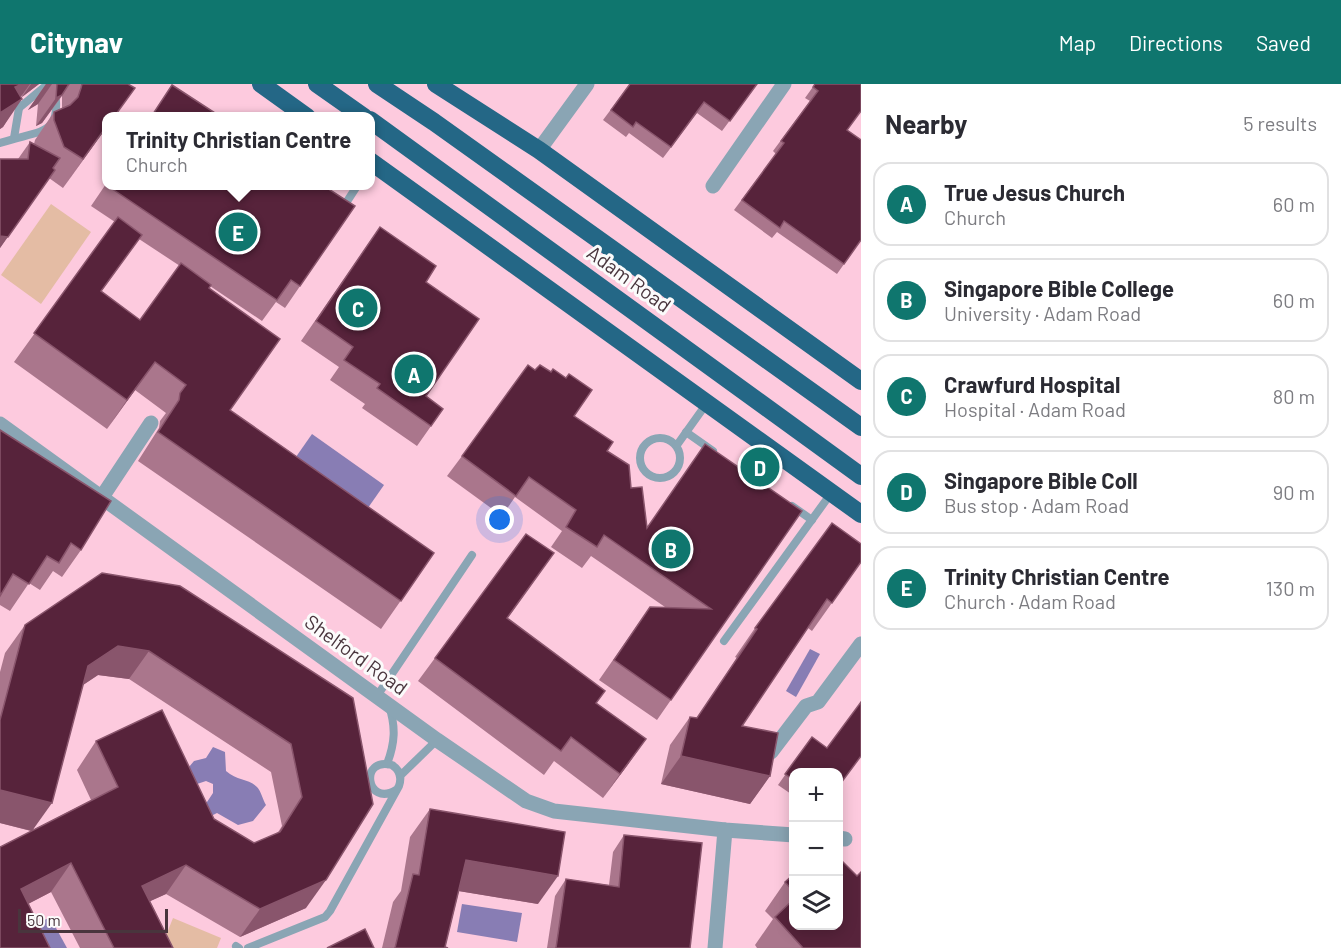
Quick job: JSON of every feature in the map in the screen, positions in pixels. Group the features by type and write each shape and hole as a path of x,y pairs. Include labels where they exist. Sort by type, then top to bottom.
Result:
{"highway":[{"path":"261,84 300,112"},
{"path":"317,84 357,112"},
{"name":"Adam Road","path":"377,84 434,122 861,427"},
{"path":"436,84 539,150 861,381"},
{"name":"Adam Road","path":"375,123 861,476"},
{"path":"375,166 861,514"}],"street":[{"path":"539,150 587,84"},
{"path":"713,186 784,84"},
{"path":"102,497 151,423"},
{"name":"Shelford Road","path":"0,424 511,792 542,808 555,811 725,830 789,835"},
{"path":"771,752 806,706 818,702 861,644"},
{"path":"715,948 725,830"}],"lane":[{"path":"14,138 19,108 15,98 16,84"},
{"path":"19,108 48,84"},
{"path":"0,143 45,130 56,120 58,107 54,84"},
{"path":"332,203 339,206 346,203 354,190"},
{"path":"677,445 707,402"},
{"path":"686,432 725,459"},
{"path":"653,438 666,438 677,445 681,458 677,470 667,478 654,478 643,471 639,459 643,446 653,438"},
{"path":"724,641 832,492"},
{"path":"783,499 812,520"},
{"path":"387,764 395,736 382,700 472,555"},
{"path":"400,776 437,740"},
{"path":"249,948 325,917 396,790 400,782 396,768 387,764 380,764 370,774 372,787 383,795 396,790"}],"shaded area":[{"path":"51,204 91,232 41,304 1,275"},
{"path":"312,434 384,485 363,515 291,464"},
{"path":"810,649 820,654 796,697 786,691"},
{"path":"213,747 225,752 226,771 254,784 260,791 266,805 253,821 238,825 217,813 208,814 205,805 213,793 213,784 206,781 197,784 189,767 194,761 206,758"},
{"path":"462,904 522,913 517,942 457,932"},
{"path":"50,917 67,948 29,948 21,933"},
{"path":"173,918 221,938 217,948 161,948"}],"building":[{"path":"0,84 22,84 15,87 22,99 0,113"},
{"path":"57,84 69,84 62,95 56,98"},
{"path":"82,84 128,84 135,88 118,112 102,112 102,133 83,159 64,147 54,120 54,112 70,105 78,97"},
{"path":"630,84 757,84 730,121 704,102 671,147 636,122 633,127 611,110"},
{"path":"815,84 861,84 861,111 847,130 861,140 861,240 844,264 784,221 780,228 742,200 784,143 781,141 818,91 813,87"},
{"path":"172,85 213,112 154,112"},
{"path":"30,142 60,158 53,168 55,170 8,237 0,236 0,159 28,159"},
{"path":"114,190 330,190 355,206 300,286 291,280 277,300"},
{"path":"118,217 142,235 101,291 140,320 181,263 211,285 209,288 280,339 230,410 434,553 401,601 158,432 186,385 155,362 127,400 34,333"},
{"path":"380,227 436,266 426,282 479,319 426,396 443,409 431,426 377,388 380,384 344,360 353,347 316,321"},
{"path":"528,365 535,370 540,365 551,372 553,369 566,378 569,374 592,390 574,416 613,442 607,451 629,465 631,488 642,487 647,528 705,444 802,511 671,700 614,660 650,607 711,609 604,535 597,547 566,527 576,510 529,477 516,496 462,456"},
{"path":"0,430 111,501 81,550 71,543 59,563 47,556 29,584 13,574 0,596"},
{"path":"832,523 861,544 861,562 832,603 827,599 742,726 778,733 770,776 681,756 690,717 697,718 757,629 755,628"},
{"path":"526,534 554,553 507,618 605,691 596,703 646,739 620,774 571,737 561,751 435,658"},
{"path":"102,573 180,586 353,698 373,804 326,880 260,909 186,865 142,886 173,948 114,948 71,863 21,889 50,948 0,948 0,847 118,787 96,741 162,710 214,819 254,843 280,832 302,797 291,744 149,651 118,646 88,666 52,803 0,790 0,720 25,625"},
{"path":"861,702 861,756 843,780 843,768 789,768 812,737 827,748"},
{"path":"430,809 565,832 558,876 466,860 445,947 448,948 395,948 413,874 419,875"},
{"path":"624,835 702,843 690,948 556,948 566,879 619,887"},
{"path":"843,862 857,876 861,872 861,948 803,948 775,917 789,904 789,930 843,930"},
{"path":"365,929 374,948 327,948"}],"place":[{"name":"Trinity Christian Centre","path":"238,232"},
{"name":"Crawfurd Hospital","path":"358,308"},
{"name":"True Jesus Church","path":"414,374"},
{"name":"Singapore Bible Coll","path":"760,467"},
{"name":"Singapore Bible College","path":"671,549"}]}
